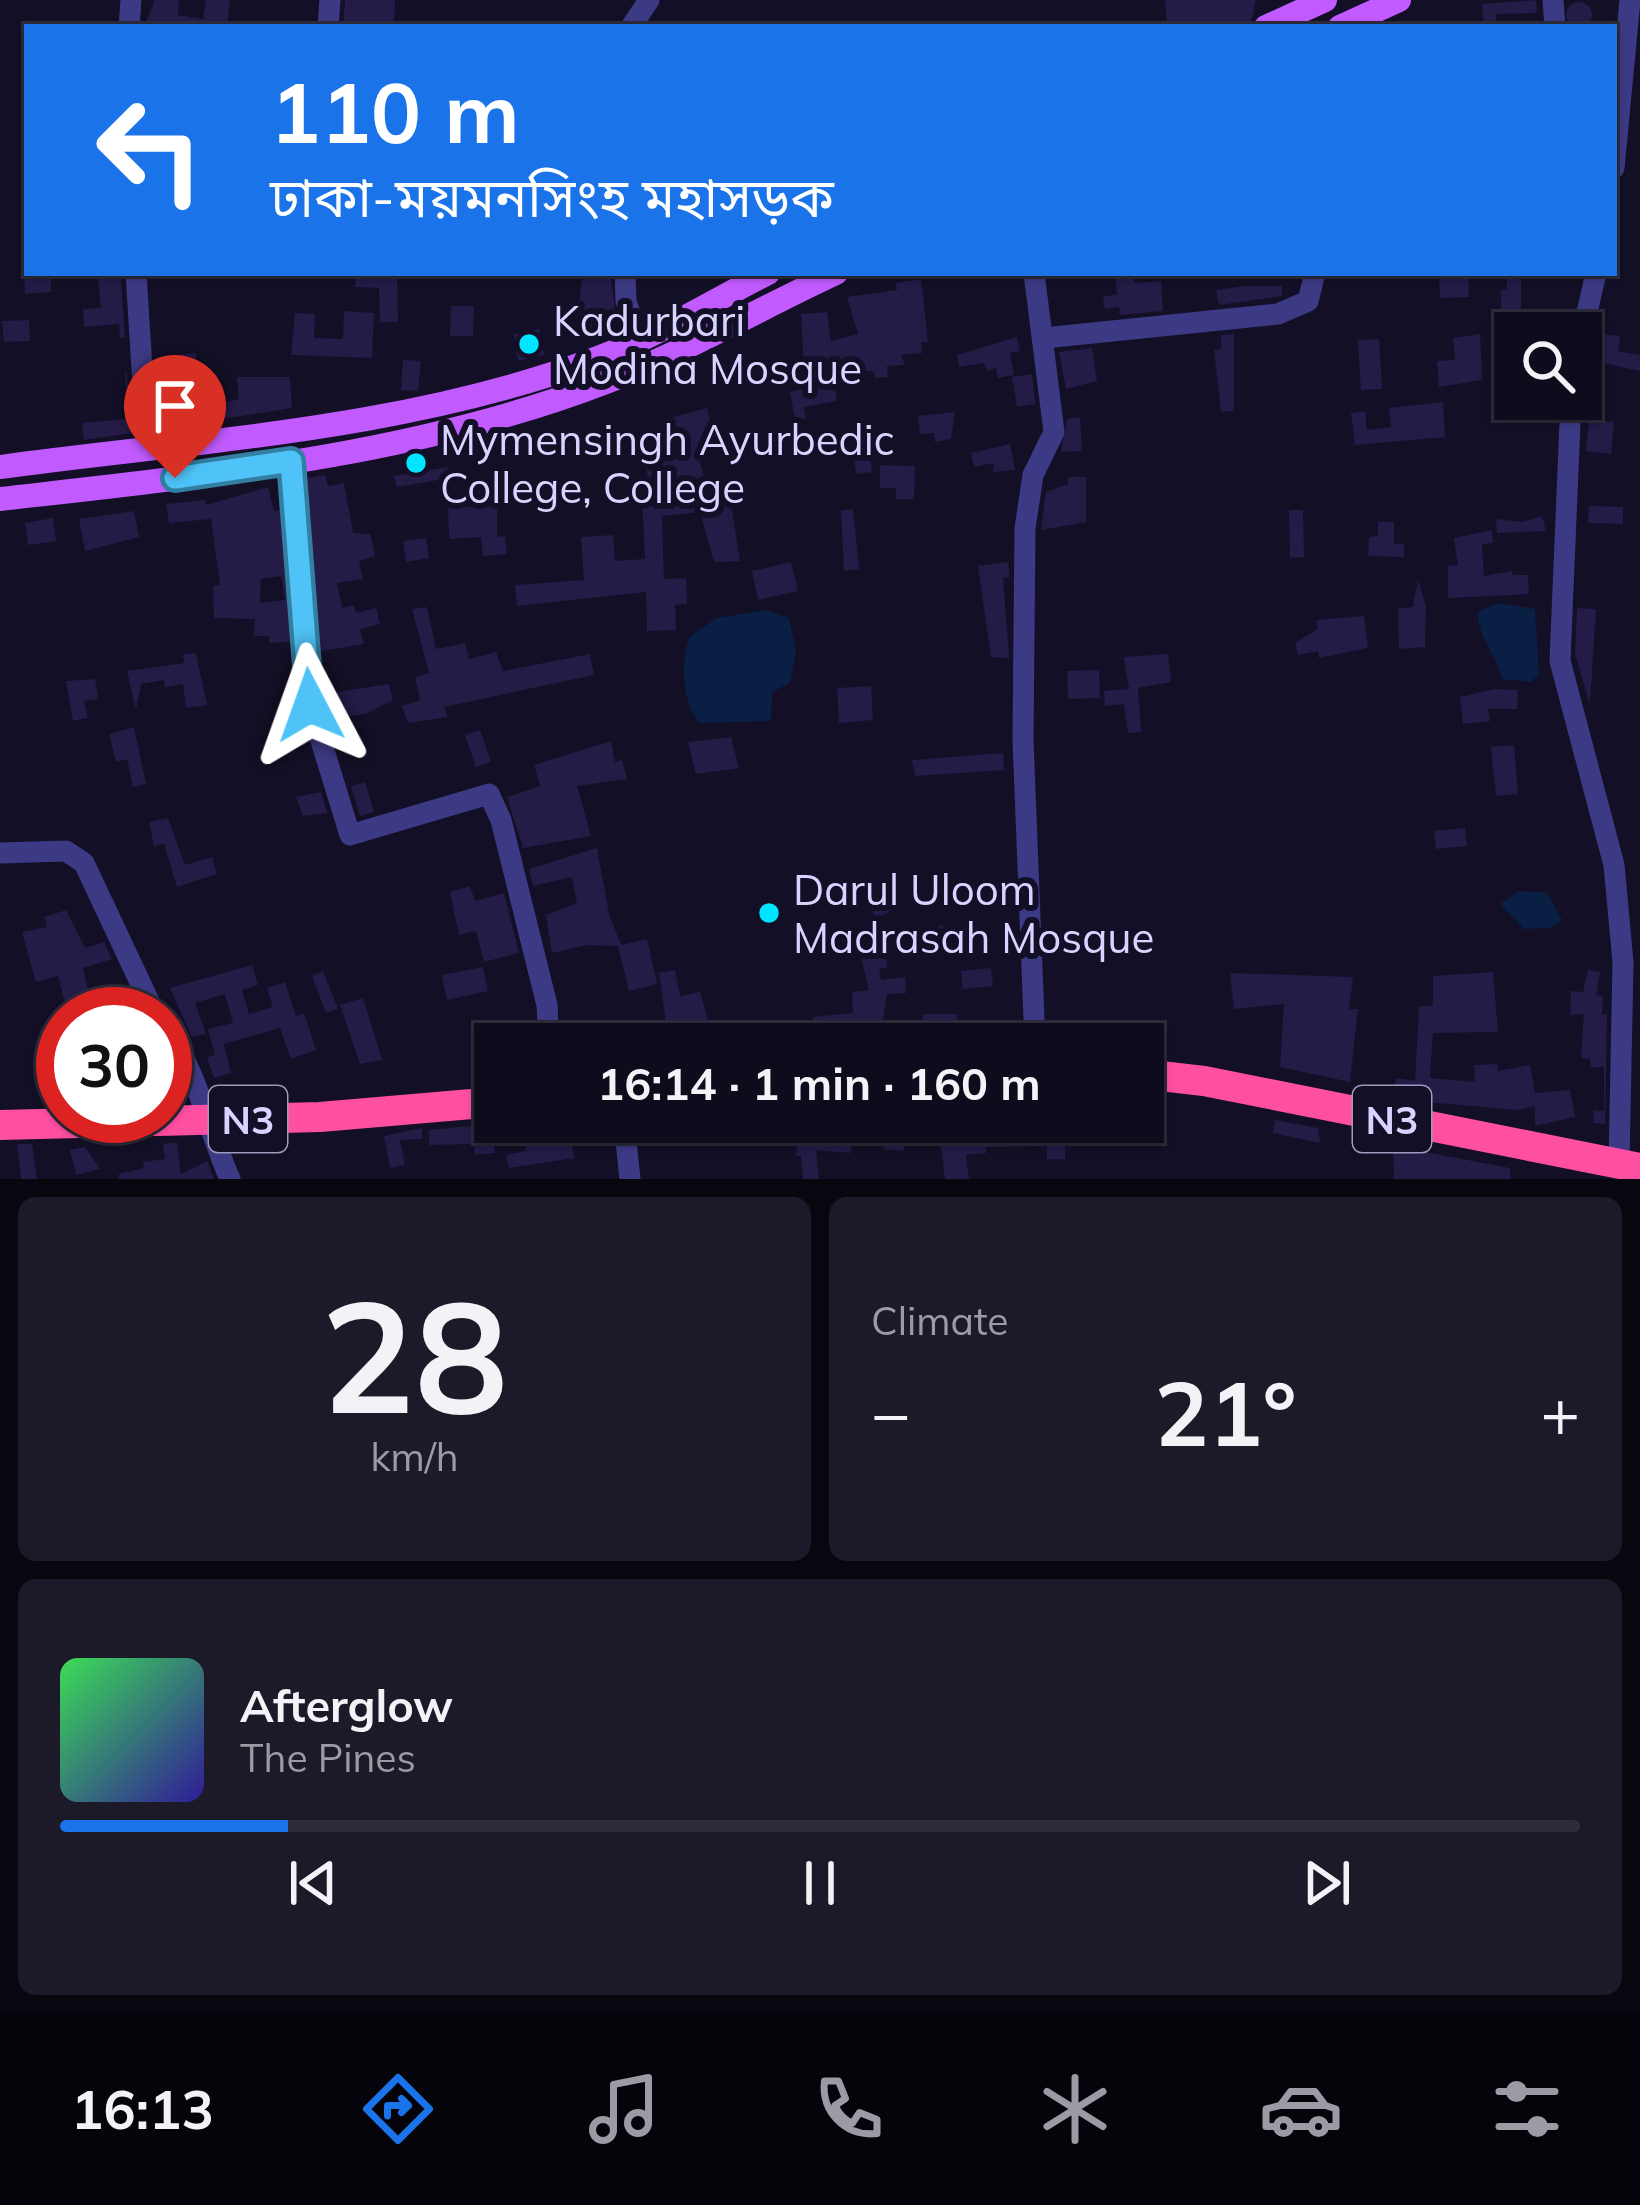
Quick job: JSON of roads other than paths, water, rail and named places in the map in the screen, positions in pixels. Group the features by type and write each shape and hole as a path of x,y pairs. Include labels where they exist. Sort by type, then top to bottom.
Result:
{"highway":[{"name":"N3","path":"1164,1076 1204,1081 1578,1167 1629,1166"},
{"name":"N3","path":"0,1125 204,1120 474,1103"}],"main road":[{"path":"1282,24 1324,0"},
{"path":"1347,24 1399,0"},
{"path":"0,467 291,433 518,385 639,340 762,276"},
{"path":"0,499 291,461 439,432 604,383 830,276"}],"street":[{"path":"1617,116 1630,0"},
{"path":"136,276 147,448"},
{"path":"625,276 626,301 639,340"},
{"path":"1034,276 1054,432 1033,476 1025,529 1024,740 1034,1023"},
{"path":"1044,338 1278,314 1308,301 1314,276"},
{"path":"1587,312 1595,276"},
{"path":"1570,420 1561,661 1614,865 1623,962 1629,1166"},
{"path":"291,461 310,705 350,835 489,794 501,820 548,1023"},
{"path":"0,854 66,851 84,863 142,987"},
{"path":"192,1069 204,1120 230,1179"},
{"path":"626,1143 630,1179"}],"water":[{"path":"1498,603 1535,609 1539,675 1530,682 1502,679 1484,638 1478,611"},
{"path":"766,610 789,618 796,651 790,683 772,692 771,721 700,723 689,705 684,681 690,636 717,618"},
{"path":"1519,891 1547,893 1562,920 1550,928 1524,929 1500,904"}],"place":[{"name":"Kadurbari Modina Mosque","path":"529,344"},
{"name":"Mymensingh Ayurbedic College, College","path":"416,463"},
{"name":"Darul Uloom Madrasah Mosque","path":"769,913"}]}
